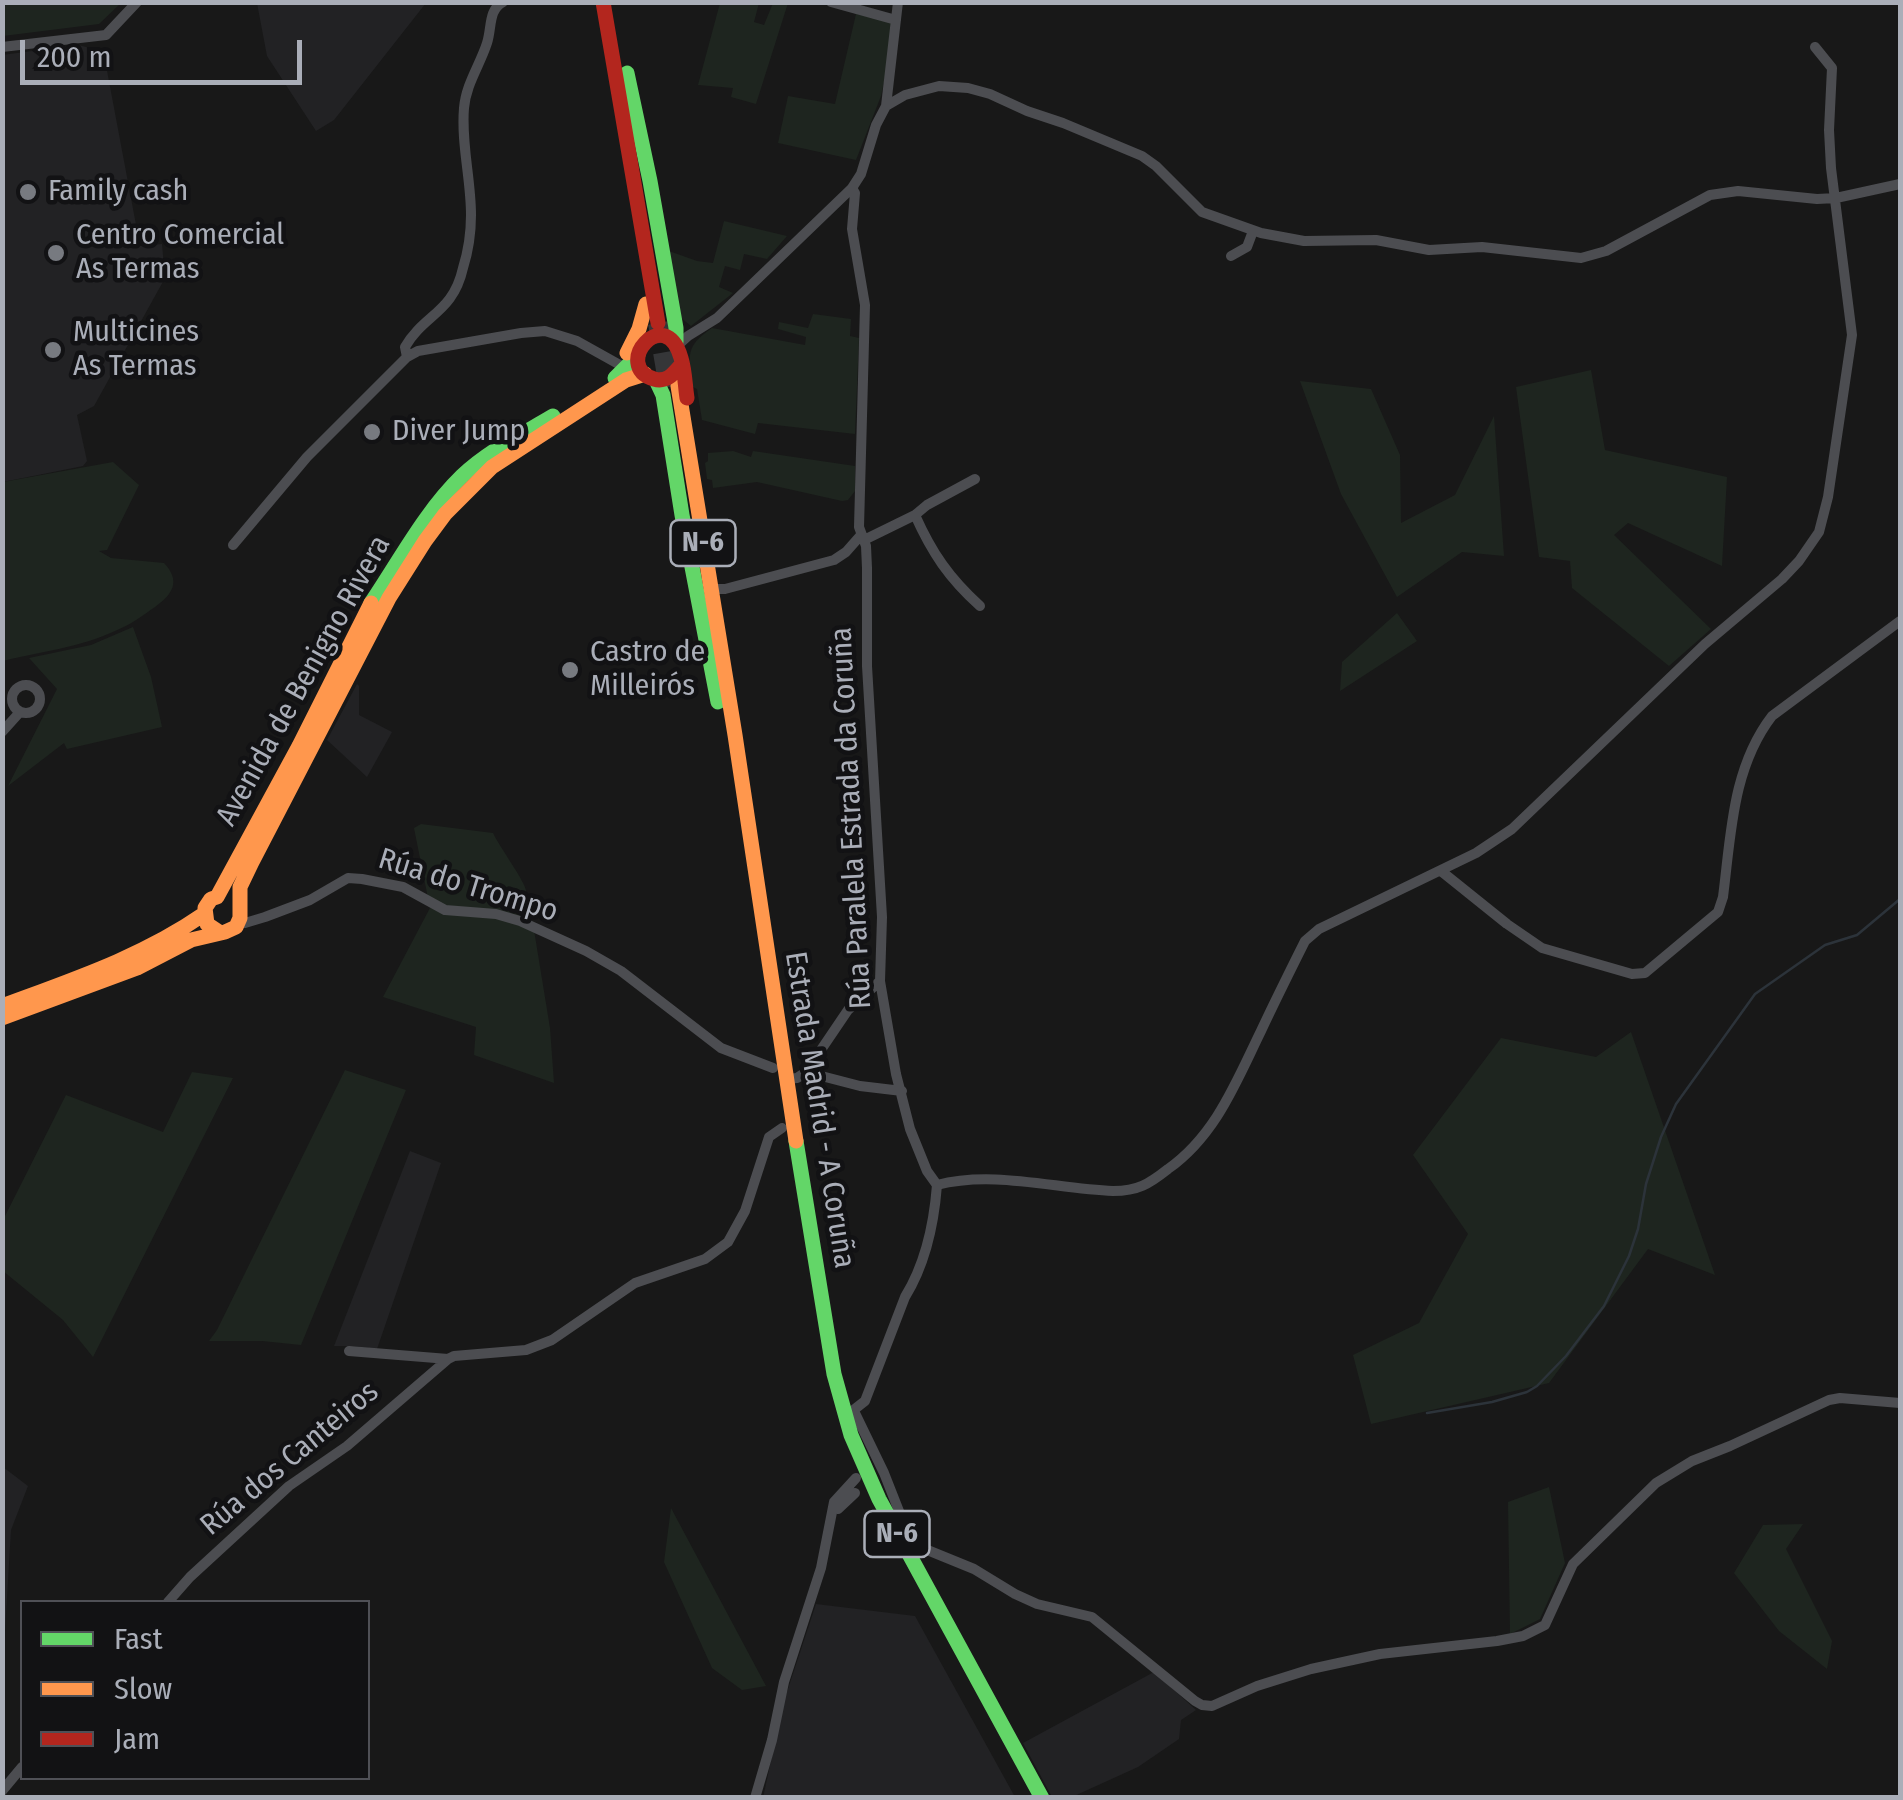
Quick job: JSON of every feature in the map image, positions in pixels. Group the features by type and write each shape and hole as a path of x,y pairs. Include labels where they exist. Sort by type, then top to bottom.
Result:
{"main road":[{"path":"603,2 653,200 681,351 717,588 724,700"},
{"path":"615,2 629,200 649,320 646,340"},
{"path":"620,72 662,322"},
{"path":"596,390 620,365 634,340 646,304"},
{"path":"677,344 662,336 646,340 638,362 662,382 681,365"},
{"name":"Avenida de Benigno Rivera","path":"216,897 369,606 435,506 464,474 498,448 596,390 638,356"},
{"name":"Avenida de Benigno Rivera","path":"238,903 240,887 260,845 380,612 448,510 492,467 626,380 662,382"},
{"name":"Estrada Madrid - A Coruña","path":"662,382 696,536 834,1374 850,1413 851,1435 879,1500 908,1544 1042,1798"},
{"name":"Estrada Madrid - A Coruña","path":"724,700 773,1068 815,1340 830,1408 855,1485 1029,1798"},
{"path":"2,1006 166,940 204,914 208,903 216,897 228,896 238,903 240,921 231,931 191,940 137,968 2,1018"},
{"path":"204,914 210,928 219,932"}],"street":[{"path":"2,47 106,35 136,2"},
{"path":"831,2 896,20"},
{"path":"677,344 717,318 852,188 886,106 898,2"},
{"path":"406,357 404,346 410,337 452,298 463,272 471,216 464,105 486,45 495,4"},
{"path":"1815,47 1832,68 1829,130 1852,334 1828,496 1819,532 1799,561 1705,644 1512,829 1476,853 1319,929 1305,942 1211,1129 1196,1147 1150,1182 1136,1190 958,1179 937,1185 936,1208 915,1281 905,1297 865,1401 850,1413 910,1538 908,1544 974,1569 1037,1604 1092,1617 1196,1701 1212,1706 1310,1669 1380,1654 1496,1641 1537,1630 1545,1625 1573,1564 1667,1474 1829,1400 1900,1402"},
{"path":"886,106 904,95 939,86 990,94 1142,156 1202,212 1253,231 1304,241 1376,240 1429,250 1482,247 1581,258 1606,251 1710,196 1738,191 1836,198 1900,184"},
{"name":"Rúa Paralela Estrada da Coruña","path":"852,188 852,229 864,305 860,494 867,568 868,666 882,916 880,981 910,1130 937,1185"},
{"path":"1230,256 1246,246 1253,231"},
{"path":"233,545 307,457 406,357 432,348 544,331 577,341 620,365"},
{"path":"717,588 834,560 862,537 915,515 974,479"},
{"path":"915,515 948,575 980,606"},
{"path":"1441,871 1542,948 1632,974 1645,973 1718,912 1740,781 1762,729 1772,716 1900,621"},
{"path":"2,685 29,685 36,689 40,697 36,709 20,712 12,703 17,688"},
{"path":"2,732 20,712"},
{"name":"Rúa do Trompo","path":"240,921 266,917 310,900 348,878 403,887 445,910 496,914 520,921 586,952 620,971 721,1048 773,1068"},
{"path":"787,1079 806,1072 848,1010 880,981"},
{"path":"806,1072 860,1086 902,1091"},
{"path":"348,1352 448,1359 526,1350 552,1340 635,1283 706,1258 728,1242 745,1210 769,1137 782,1128"},
{"name":"Rúa dos Canteiros","path":"170,1600 289,1486 347,1446 448,1359"},
{"path":"755,1798 784,1682 821,1568 837,1498 855,1485"},
{"path":"2,1791 20,1769"}],"shaded area":[{"path":"2,3 121,3 99,24 3,36"},
{"path":"257,3 426,3 334,120 316,131 267,56"},
{"path":"720,3 759,3 754,22 764,25 773,3 788,3 756,104 731,97 733,88 698,85"},
{"path":"856,14 896,26 881,96 856,160 778,143 788,96 835,104"},
{"name":"Centro Comercial As Termas","path":"78,45 94,49 105,60 140,246 162,244 165,278 94,406 77,415 87,461 83,466 3,482 2,55"},
{"path":"724,221 787,236 767,259 744,254 740,270 725,266 719,287 733,293 691,326 680,317 669,251 713,263"},
{"path":"813,314 851,319 850,336 859,338 855,434 758,423 755,434 702,420 697,389 691,386 691,352 697,340 712,328 805,345 806,337 778,329 779,322 808,328"},
{"path":"1591,370 1605,450 1727,477 1722,566 1628,523 1614,535 1711,629 1669,666 1572,588 1570,561 1539,557 1516,387"},
{"path":"1300,381 1371,389 1400,455 1401,523 1455,495 1494,416 1504,556 1462,552 1397,597 1341,494"},
{"path":"733,451 751,457 753,451 855,466 855,491 842,501 757,482 713,488 712,480 707,479 708,453"},
{"path":"113,462 139,485 107,550 99,551 111,558 164,563 173,587 161,602 136,620 102,637 3,661 3,482"},
{"path":"1397,613 1417,641 1340,691 1342,662"},
{"path":"133,627 151,677 162,727 67,749 64,743 8,786 57,689 29,658 91,645"},
{"path":"357,684 359,715 392,732 367,777 327,740"},
{"path":"421,824 493,833 522,880 526,895 518,924 534,930 550,1028 554,1083 474,1055 476,1027 383,997 431,906 414,828"},
{"path":"1631,1032 1715,1275 1648,1249 1549,1383 1371,1424 1353,1355 1419,1323 1468,1234 1413,1155 1501,1038 1596,1057"},
{"path":"345,1070 406,1090 301,1345 209,1341 217,1330"},
{"path":"192,1072 233,1078 93,1357 63,1320 3,1271 3,1220 66,1095 163,1132"},
{"path":"410,1151 441,1163 377,1349 334,1346"},
{"path":"3,1467 28,1486 11,1530 3,1665"},
{"path":"1549,1487 1565,1563 1540,1619 1510,1634 1508,1502"},
{"path":"671,1508 766,1686 742,1690 712,1668 664,1562"},
{"path":"1803,1524 1786,1549 1832,1641 1827,1669 1779,1631 1734,1573 1763,1525"},
{"path":"816,1604 915,1616 1015,1797 763,1798 783,1704"},
{"path":"1154,1672 1196,1710 1181,1720 1179,1739 1138,1767 1072,1797 1052,1797 1023,1743"}],"waterway":[{"path":"1427,1413 1527,1392 1566,1356 1604,1306 1629,1256 1646,1184 1676,1104 1755,994 1825,945 1857,935 1900,899"}],"tunnel":[{"path":"658,323 669,387"}],"traffic: fast":[{"path":"627,73 650,181 676,342"},
{"path":"615,378 638,355"},
{"path":"656,380 663,395 718,702"},
{"path":"371,603 425,521 462,476 494,451 553,416"},
{"path":"796,1141 834,1374 851,1435 879,1499 1042,1798"}],"traffic: slow":[{"path":"627,353 646,304"},
{"path":"2,1018 137,968 191,940 236,927 240,918 240,887 252,862 389,598 425,541 445,514 492,467 626,380 645,374"},
{"path":"678,386 796,1141"},
{"path":"219,932 207,924 205,908 217,897 371,603"},
{"path":"2,1006 131,955 204,914"}],"traffic: jam":[{"path":"603,2 658,323"},
{"path":"681,365 666,378 654,379 642,372 639,352 654,337 664,336 673,342 682,363 687,398"}],"place":[{"name":"Family cash","path":"28,192"},
{"name":"Centro Comercial As Termas","path":"56,253"},
{"name":"Multicines As Termas","path":"53,350"},
{"name":"Diver Jump","path":"372,432"},
{"name":"Castro de Milleirós","path":"570,670"}]}
